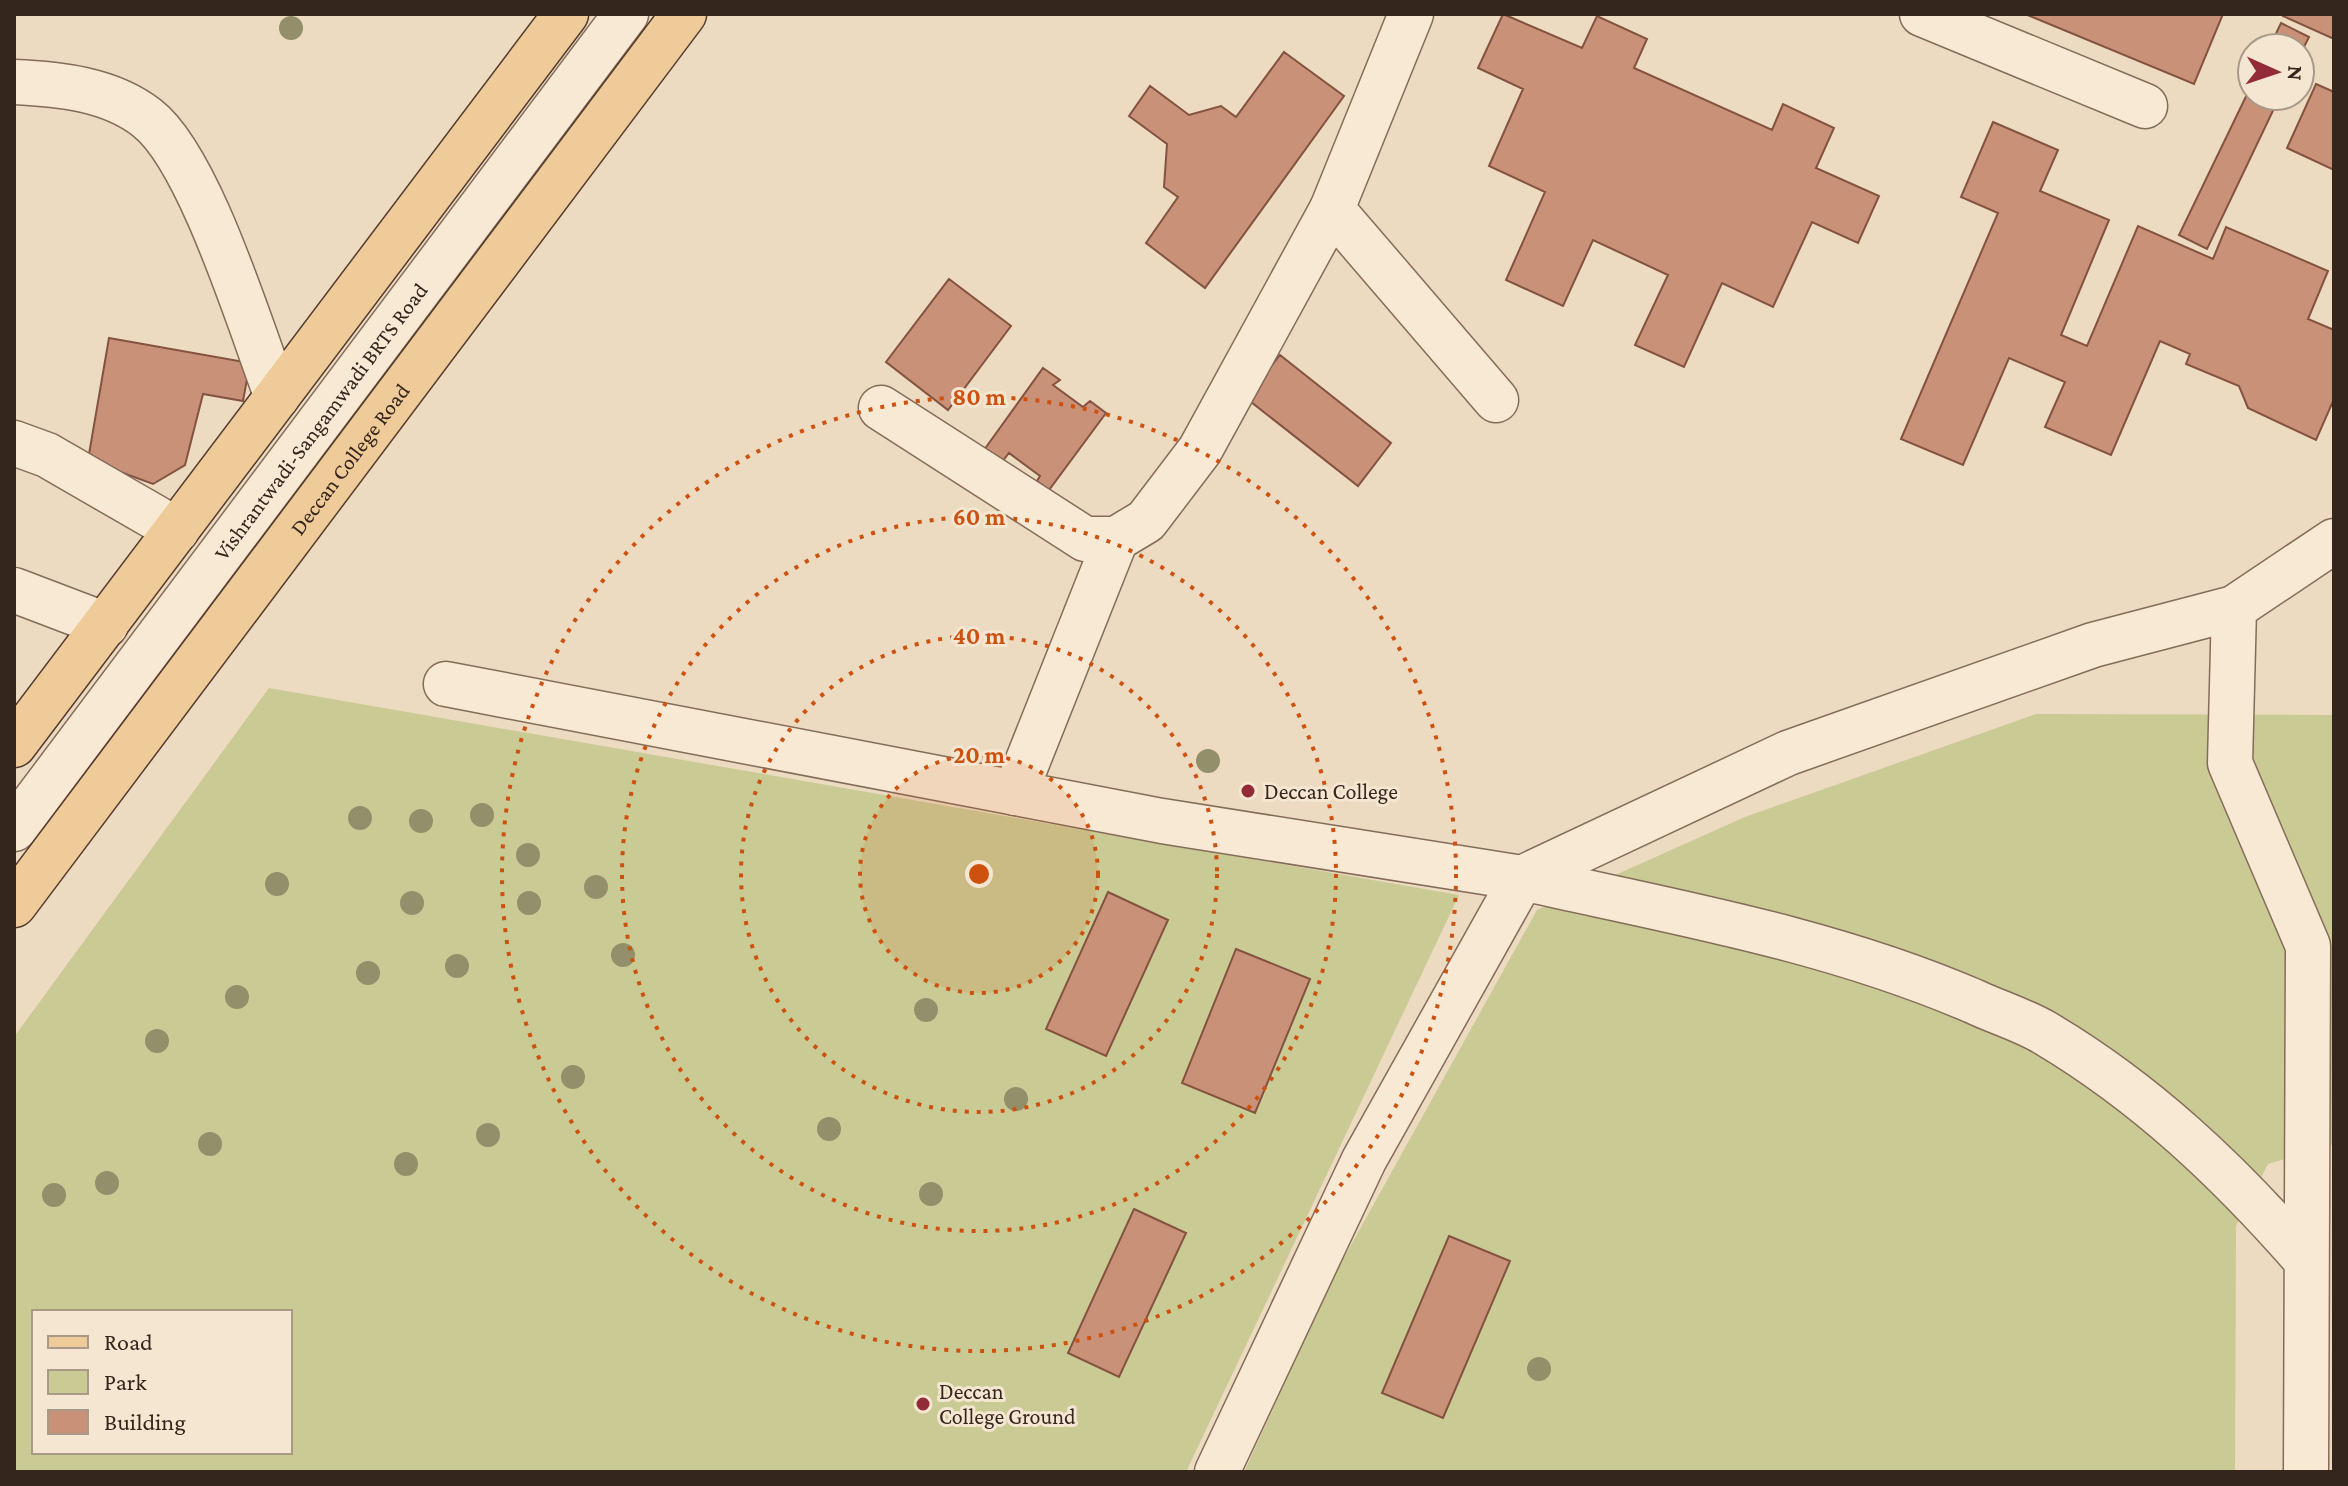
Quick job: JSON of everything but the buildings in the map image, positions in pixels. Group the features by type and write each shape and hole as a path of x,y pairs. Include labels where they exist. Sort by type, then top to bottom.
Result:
{"main road":[{"path":"14,745 566,14"},
{"name":"Deccan College Road","path":"14,905 684,14"}],"street":[{"name":"Vishrantwadi-Sangamwadi BRTS Road","path":"14,829 626,14"},
{"path":"881,408 1085,539 1116,539 1146,521 1200,450 1332,209 1411,14"},
{"path":"1922,14 2145,106"},
{"path":"14,82 43,83 103,94 147,118 179,154 199,194 277,397"},
{"path":"1332,209 1496,400"},
{"path":"14,443 47,455 177,530"},
{"path":"1015,793 1116,539"},
{"path":"1217,1472 1364,1160 1522,878 1788,753 2093,645 2234,608 2334,541"},
{"path":"14,590 106,625"},
{"path":"2234,608 2230,763 2308,946 2306,1472"},
{"path":"446,684 1162,821 1522,878 1789,938 1922,979 2043,1032 2157,1109 2242,1187 2305,1259"}],"green space":[{"path":"269,688 1459,895 1186,1472 14,1472 14,1037"},
{"path":"2036,714 2334,715 2334,1144 2268,1164 2236,1226 2235,1472 1244,1472 1335,1274 1537,910 1745,817"}],"place":[{"name":"Deccan College","path":"1248,791"},
{"name":"Deccan College Ground","path":"923,1404"}]}
